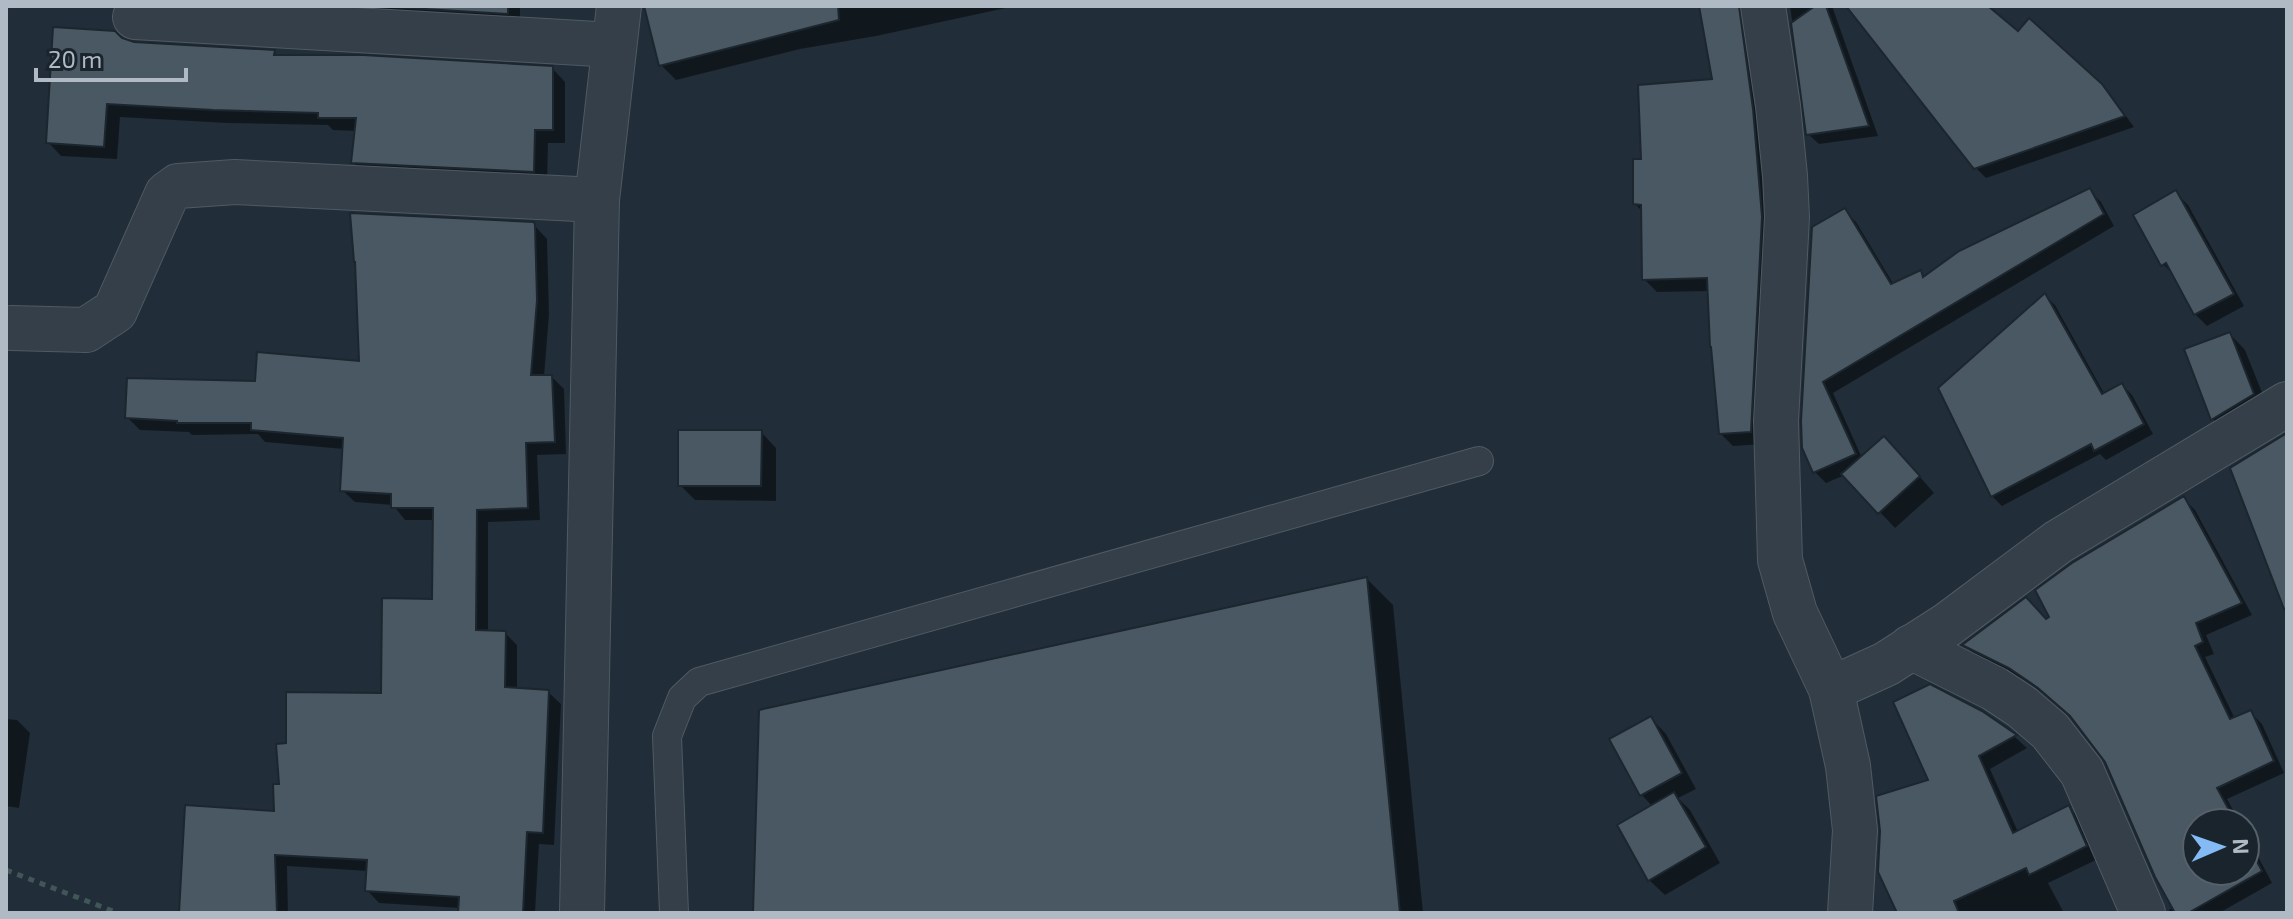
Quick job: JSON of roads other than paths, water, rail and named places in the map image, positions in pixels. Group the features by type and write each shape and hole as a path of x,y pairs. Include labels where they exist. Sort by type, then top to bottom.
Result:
{"street":[{"path":"1763,6 1778,106 1787,217 1776,421 1780,560 1795,613 1831,689 1848,766 1855,830 1850,913"},
{"path":"135,17 617,25 597,200 582,913"},
{"path":"11,328 86,330 115,311 167,194 178,186 235,182 597,200"},
{"path":"1831,689 1886,664 1947,625 2058,542 2287,404"},
{"path":"1911,647 1995,689 2050,731 2082,772 2143,913"}],"lane":[{"path":"674,913 667,736 682,698 699,682 1479,461"}]}
